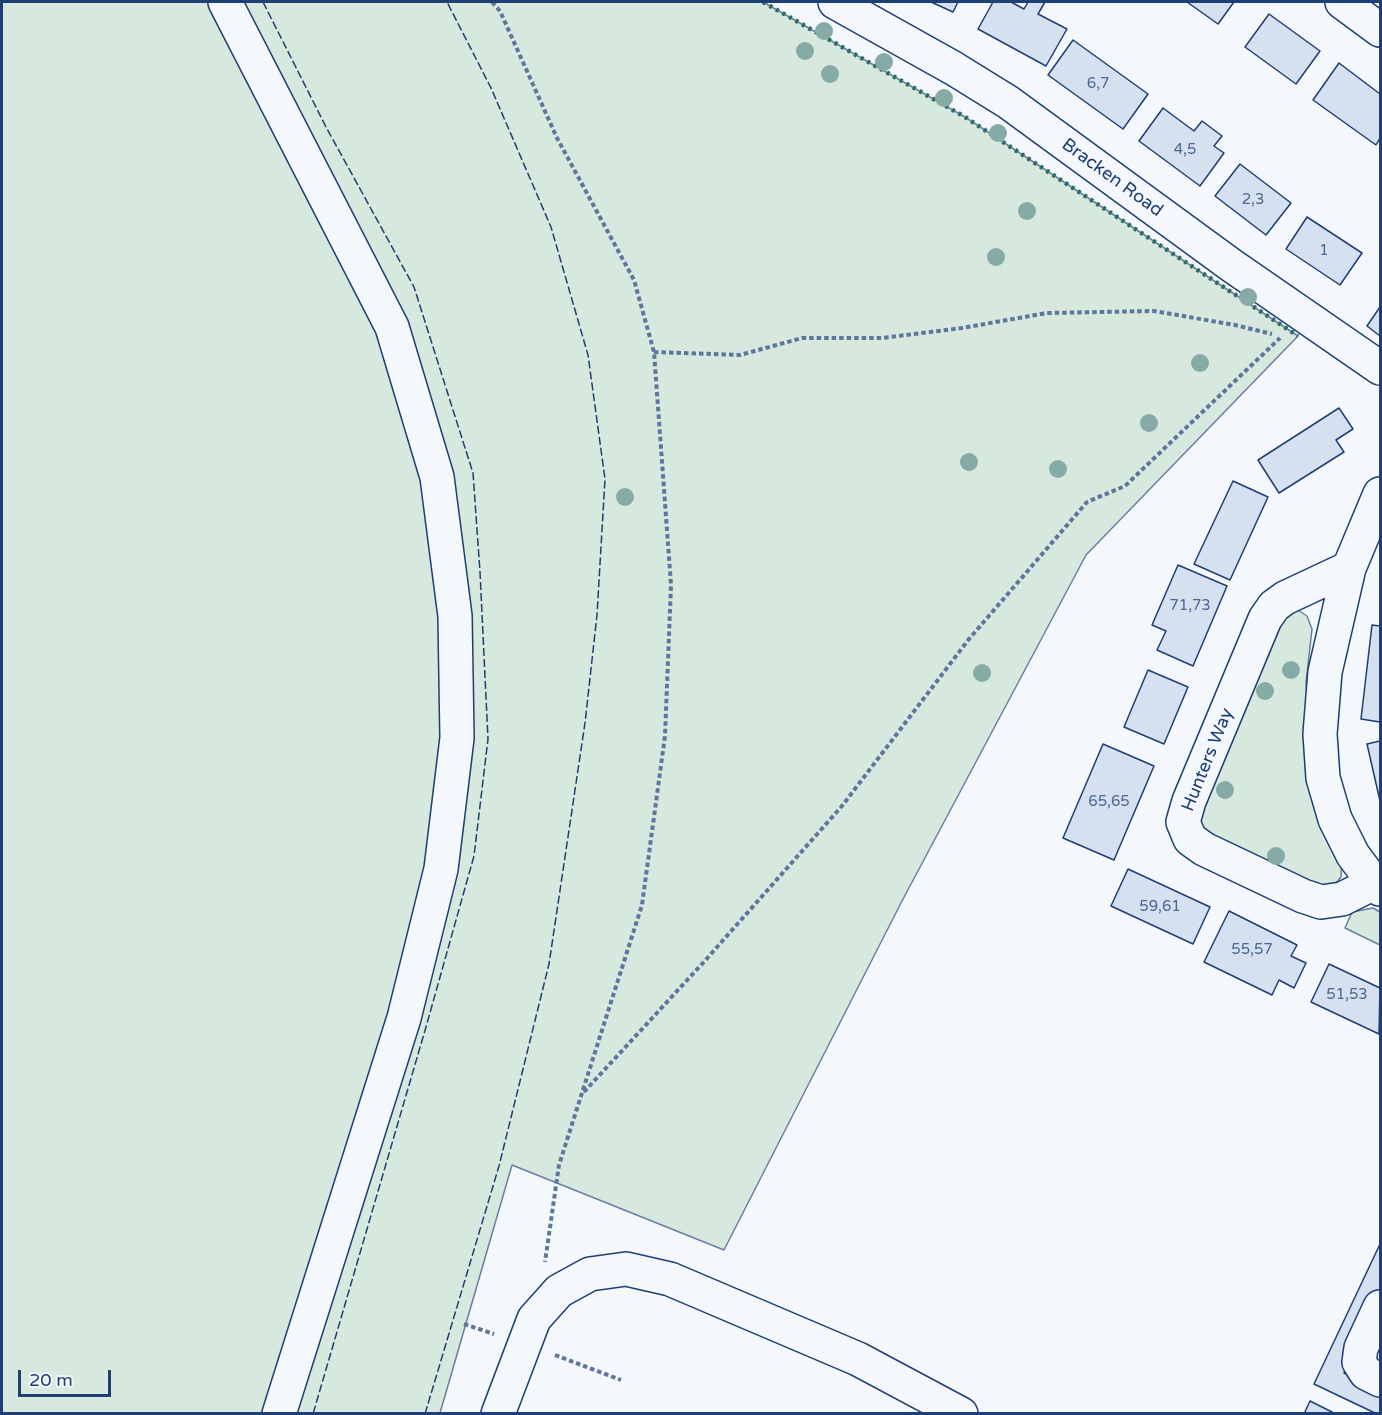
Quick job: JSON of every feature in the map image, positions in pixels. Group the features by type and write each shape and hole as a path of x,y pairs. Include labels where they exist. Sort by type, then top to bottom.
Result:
{"street":[{"path":"225,2 392,327 437,477 455,616 457,738 441,870 404,1018 279,1413"},
{"name":"Bracken Road","path":"835,2 953,68 1008,102 1231,265 1380,368"},
{"path":"1342,2 1380,30"},
{"name":"Hunters Way","path":"1348,568 1285,598 1274,606 1265,619 1189,801 1183,822 1190,839 1204,849 1304,896 1322,902 1342,899 1377,886 1353,855 1335,819 1323,778 1320,734 1325,672 1348,568 1380,494"},
{"path":"498,1413 534,1318 559,1291 590,1274 626,1269 670,1279 858,1359 962,1413"},
{"path":"1380,1308 1361,1348 1359,1362 1366,1373 1380,1380"}],"path":[{"path":"492,2 500,11 557,138 634,280 654,352 671,585 665,736 642,904 559,1165 543,1269"},
{"path":"582,1095 842,806 969,639 1087,502 1125,486 1281,337 1235,325 1154,311 1071,312 1047,313 962,328 882,338 802,338 740,355 654,352"}],"shaded area":[{"path":"2,2 763,2 965,117 1298,336 1086,555 902,901 724,1250 512,1165 440,1413 2,1414"},
{"path":"1298,610 1307,616 1312,629 1306,683 1310,733 1342,860 1341,877 1328,889 1206,840 1196,815 1281,616"},
{"path":"1373,908 1380,912 1380,945 1345,928 1352,912"}],"building":[{"path":"931,2 958,2 953,12"},
{"path":"993,2 1011,2 1024,9 1028,2 1045,2 1038,14 1067,29 1046,66 978,29"},
{"path":"1187,2 1234,2 1218,24"},
{"path":"1269,14 1320,51 1296,84 1245,47"},
{"path":"1073,40 1148,94 1123,129 1048,75"},
{"path":"1339,63 1380,94 1380,138 1376,145 1313,100"},
{"path":"1163,108 1194,131 1202,121 1222,136 1214,146 1224,153 1200,186 1139,141"},
{"path":"1240,164 1291,203 1266,235 1215,196"},
{"path":"1307,217 1362,253 1340,285 1286,249"},
{"path":"1380,307 1380,336 1367,326"},
{"path":"1339,408 1353,429 1336,440 1344,452 1279,493 1258,460"},
{"path":"1233,481 1268,497 1230,580 1194,564"},
{"path":"1178,565 1227,586 1193,666 1157,650 1166,631 1152,625"},
{"path":"1372,625 1380,626 1380,722 1361,719"},
{"path":"1148,670 1188,687 1164,744 1124,727"},
{"path":"1380,741 1380,801 1367,744"},
{"path":"1103,744 1154,766 1114,860 1063,838"},
{"path":"1128,869 1210,907 1193,944 1111,906"},
{"path":"1229,911 1297,945 1291,956 1306,963 1294,988 1279,980 1272,995 1204,962"},
{"path":"1329,964 1380,988 1379,1034 1311,1002"},
{"path":"1380,1244 1380,1296 1344,1373 1380,1390 1380,1414 1377,1414 1314,1384"},
{"path":"1310,1401 1336,1414 1304,1414"}],"hedge":[{"path":"763,2 965,117 1298,336"}],"fence":[{"path":"263,2 326,127 414,287 473,473 488,739 474,856 313,1414"},
{"path":"425,1414 499,1166 549,964 585,723 597,615 605,479 588,355 551,227 491,88 447,2"}]}
